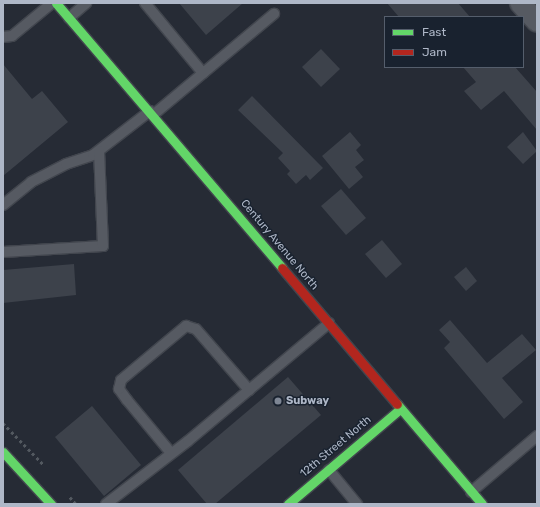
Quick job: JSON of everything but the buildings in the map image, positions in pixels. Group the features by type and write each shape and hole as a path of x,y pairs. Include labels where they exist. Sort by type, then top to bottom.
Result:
{"main road":[{"name":"Century Avenue North","path":"56,3 482,504"},
{"name":"12th Street North","path":"288,504 400,409"},
{"path":"3,452 51,504"}],"street":[{"path":"520,3 537,22"}],"lane":[{"path":"3,37 12,36 52,3"},
{"path":"69,18 86,3"},
{"path":"144,3 203,73"},
{"path":"3,205 31,182 66,164 93,156 203,73 274,14"},
{"path":"3,252 103,246 99,151"},
{"path":"106,504 249,390 329,323"},
{"path":"171,453 119,388 121,380 186,326 196,329 201,334 249,390"},
{"path":"471,492 537,436"},
{"path":"328,470 357,504"}],"traffic: fast":[{"path":"56,3 282,268"},
{"path":"397,404 482,504"},
{"path":"288,504 400,409"},
{"path":"3,452 51,504"}],"traffic: jam":[{"path":"282,268 397,404"}],"place":[{"name":"Subway","path":"278,401"}]}
